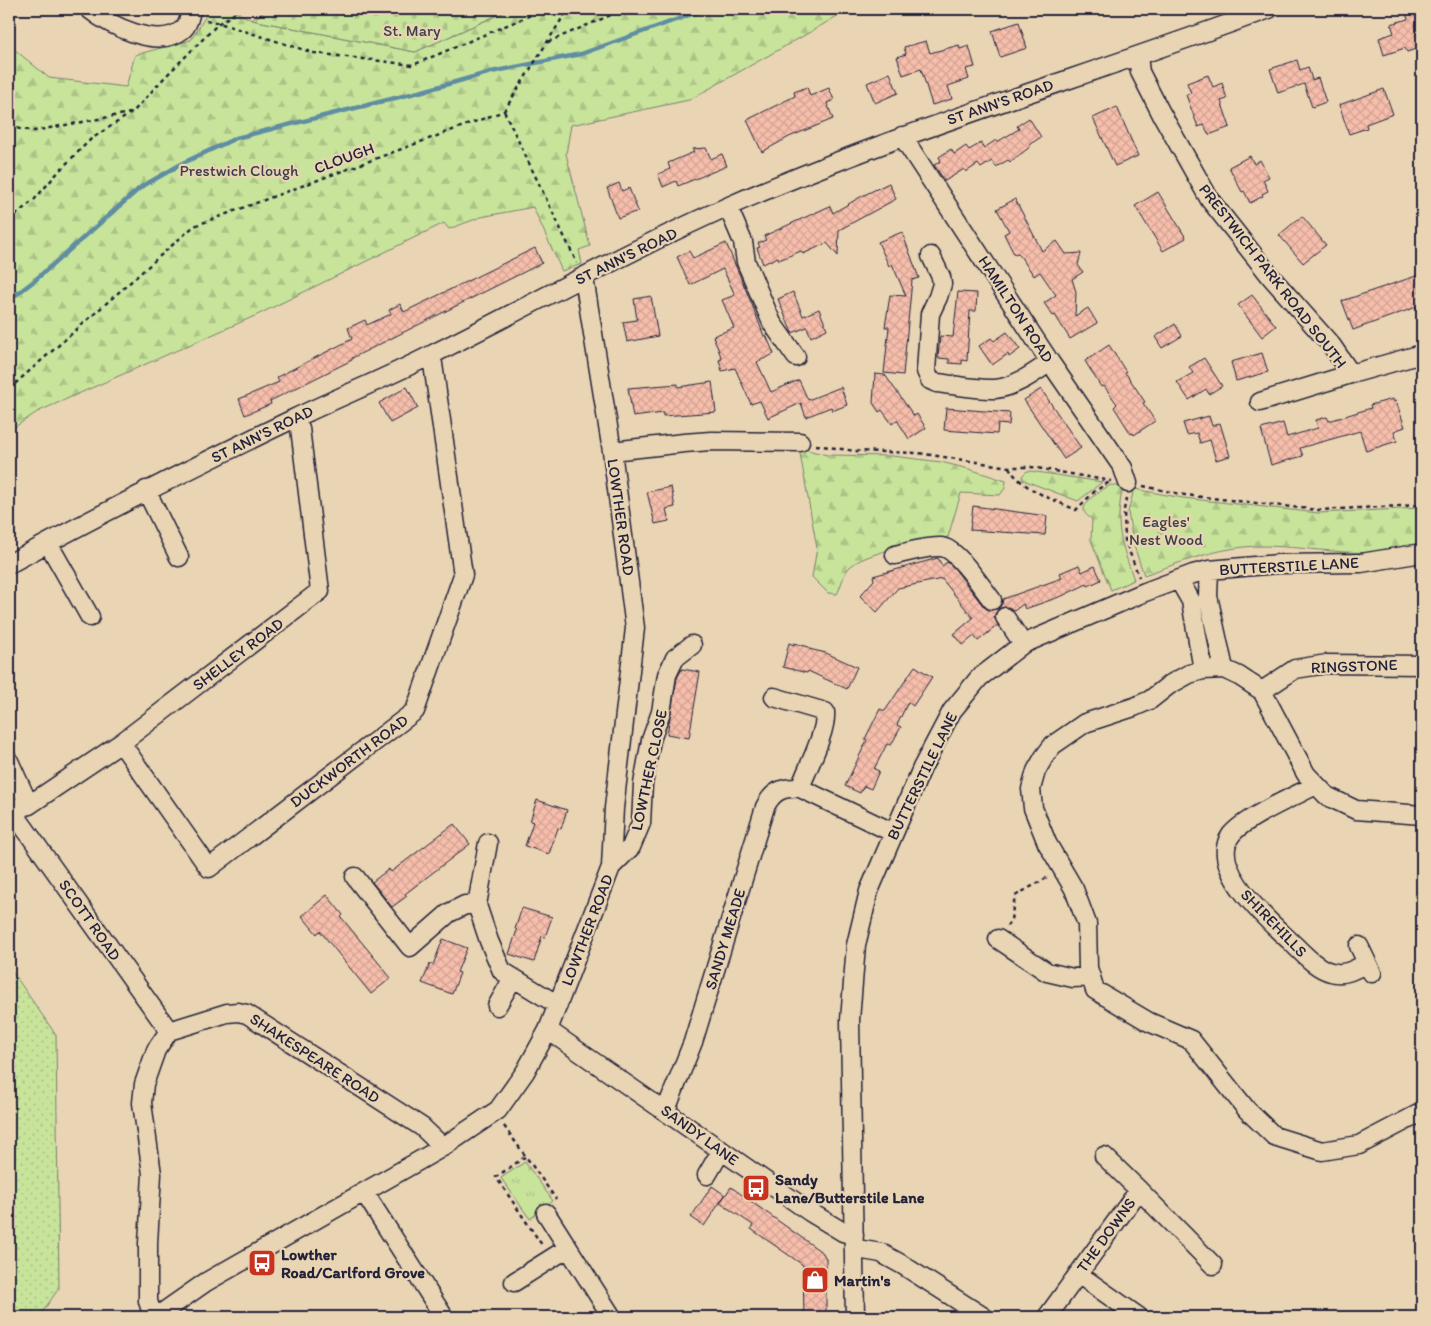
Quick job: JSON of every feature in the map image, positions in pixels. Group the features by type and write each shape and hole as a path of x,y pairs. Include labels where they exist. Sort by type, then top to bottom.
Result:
{"street":[{"path":"89,9 100,18 149,37 174,34 188,19"},
{"name":"ST ANN'S ROAD","path":"9,564 146,490 429,356 728,206 902,136 1138,56 1269,9"},
{"name":"PRESTWICH PARK ROAD SOUTH","path":"1138,56 1140,72 1210,200 1271,277 1332,346 1351,374 1422,354"},
{"name":"HAMILTON ROAD","path":"902,136 1050,362 1118,461 1120,482"},
{"path":"728,206 743,242 746,262 772,323 796,357"},
{"path":"931,256 941,277 942,284 930,314 926,371 930,380 937,383 995,389 1027,378 1050,362"},
{"name":"LOWTHER ROAD","path":"155,1317 206,1282 443,1147 494,1113 525,1072 548,1030 611,867 614,808 635,628 612,452 584,278"},
{"name":"DUCKWORTH ROAD","path":"121,744 209,868 415,711 463,575 433,364 429,356"},
{"path":"1260,402 1351,374"},
{"name":"SHELLEY ROAD","path":"10,809 29,805 121,744 320,591 300,428 295,418"},
{"path":"612,452 684,442 800,442"},
{"path":"146,490 180,557"},
{"path":"48,543 90,618"},
{"path":"895,555 942,546 953,552 992,600"},
{"name":"BUTTERSTILE LANE","path":"855,1317 850,1020 856,945 869,891 922,768 952,711 979,678 1023,644 1145,592 1179,580 1209,570 1278,564 1361,563 1422,553"},
{"path":"1209,570 1208,596 1224,669"},
{"path":"1179,580 1191,601 1204,670"},
{"path":"1005,617 1023,644"},
{"name":"LOWTHER CLOSE","path":"611,867 631,847 641,823 643,784 651,740 661,712 667,675 675,658 692,646"},
{"name":"RINGSTONE","path":"1262,691 1295,669 1327,664 1422,665"},
{"path":"1422,815 1356,810 1327,796 1306,774 1262,691 1224,669 1204,670 1189,674 1169,684 1150,700 1134,708 1085,723 1053,745 1036,771 1031,789 1033,808 1047,843 1074,889 1087,924 1088,968 1095,990 1149,1022 1191,1040 1246,1110 1274,1136 1322,1151 1359,1145 1422,1112"},
{"path":"774,697 825,712 826,719 821,735 800,788 894,833"},
{"path":"9,761 29,805"},
{"name":"SHIREHILLS","path":"1316,785 1243,823 1230,836 1225,851 1230,868 1242,892 1314,964 1331,972 1346,974 1370,968 1359,946"},
{"name":"SANDY MEADE","path":"666,1110 693,1042 766,807 770,798 777,791 784,788 800,788"},
{"name":"SCOTT ROAD","path":"10,809 169,1031"},
{"path":"488,843 478,905 489,940 502,971 558,1005"},
{"path":"355,877 410,947 449,913 465,905 478,905"},
{"path":"998,939 1047,972 1073,978 1091,977"},
{"path":"497,1006 514,978"},
{"name":"SHAKESPEARE ROAD","path":"169,1031 227,1013 238,1012 248,1014 422,1127 443,1147"},
{"name":"SANDY LANE","path":"548,1030 666,1110 721,1151 810,1212 843,1232 863,1250 881,1253 984,1317"},
{"path":"155,1317 148,1301 148,1243 152,1174 142,1103 144,1084 156,1050 169,1031"},
{"path":"706,1175 721,1151"},
{"path":"1104,1156 1139,1190"},
{"name":"THE DOWNS","path":"1046,1317 1139,1190 1214,1264"},
{"path":"364,1192 444,1317"},
{"path":"552,1208 568,1248 612,1317"},
{"path":"514,1282 568,1248"},
{"path":"1078,1274 1139,1317"}],"path":[{"path":"9,220 34,200 91,139 133,112 219,22 242,9"},
{"path":"188,19 219,22 314,53 413,65 545,9"},
{"path":"568,9 504,111 584,278"},
{"path":"547,43 625,9"},
{"name":"CLOUGH","path":"9,389 194,226 504,111"},
{"path":"9,127 34,131 133,112"},
{"path":"1010,468 1023,484 1076,510 1095,491 1120,482 1124,510 1125,540 1145,592"},
{"path":"998,939 1011,920 1015,896 1062,869"},
{"path":"494,1113 526,1157 552,1208"},
{"path":"526,1157 496,1177 552,1259"}],"green space":[{"name":"Prestwich Clough","path":"229,9 252,20 415,52 511,9 849,9 689,100 571,125 566,154 590,246 579,250 582,264 562,271 533,207 481,217 449,229 444,223 257,315 37,412 9,431 9,45 49,78 126,87 135,55 191,40 209,11"},
{"name":"St. Mary","path":"268,9 511,9 415,52 252,20"},
{"path":"799,448 827,455 892,456 941,462 1006,481 1005,488 1000,495 961,493 948,537 895,548 855,563 845,574 837,594 828,593 812,577 817,548"},
{"name":"Eagles' Nest Wood","path":"1027,471 1102,482 1078,501 1023,480 1022,476"},
{"name":"Eagles' Nest Wood","path":"1111,485 1123,487 1119,513 1120,534 1134,580 1111,590 1091,540 1092,519 1084,510 1090,499"},
{"name":"Eagles' Nest Wood","path":"1134,489 1183,498 1318,513 1422,508 1422,542 1403,548 1363,552 1262,546 1247,547 1187,560 1144,575 1133,543 1128,512"},
{"path":"9,967 56,1035 59,1288 39,1317 9,1317"},
{"path":"525,1162 553,1201 530,1219 501,1178"}],"building":[{"path":"1422,9 1422,47 1407,52 1405,48 1384,55 1379,38 1394,33 1391,24 1408,19 1406,14"},
{"path":"1019,22 1027,48 1000,57 992,31"},
{"path":"926,41 930,53 959,45 960,49 969,46 975,67 966,69 969,79 948,86 952,99 932,105 921,69 903,75 897,57 906,54 904,47"},
{"path":"1297,60 1300,70 1308,67 1312,80 1318,78 1326,102 1312,107 1304,84 1278,93 1270,69"},
{"path":"890,73 898,93 875,103 867,83"},
{"path":"1208,75 1213,87 1222,83 1227,99 1221,101 1230,127 1209,135 1204,125 1198,127 1186,95 1191,93 1187,83"},
{"path":"807,87 810,96 829,88 834,100 827,103 833,119 789,137 762,152 747,120 795,96 794,92"},
{"path":"1384,89 1393,114 1366,124 1367,128 1349,134 1339,105"},
{"path":"1117,107 1138,156 1115,166 1093,118"},
{"path":"1029,118 1041,137 1010,162 1008,160 996,167 992,161 981,168 978,164 966,172 964,169 945,181 934,165 941,161 939,157 951,149 954,154 966,146 969,150 981,143 984,148 996,140 997,142 1019,129 1017,126"},
{"path":"706,148 711,159 722,154 727,166 678,186 676,181 663,187 658,174 670,169 668,163 694,152 692,149"},
{"path":"1250,156 1254,164 1260,160 1269,177 1263,180 1268,191 1250,203 1229,167"},
{"path":"619,183 622,191 629,188 638,211 618,218 607,188"},
{"path":"889,183 896,199 839,230 838,256 827,243 803,254 801,251 779,260 778,257 763,264 757,248 760,247 758,243 766,240 764,236 830,206 833,213"},
{"path":"1158,192 1186,238 1163,251 1135,206"},
{"path":"1015,199 1042,251 1057,241 1066,254 1081,253 1078,265 1083,272 1072,279 1076,292 1075,316 1088,308 1097,323 1070,339 1055,315 1053,316 1044,303 1056,295 1040,272 1034,276 1018,253 1014,254 1004,234 1009,231 997,209"},
{"path":"1302,216 1326,245 1303,263 1279,235"},
{"path":"902,232 919,278 912,280 903,375 884,373 889,327 885,327 890,295 906,296 892,264 889,266 878,242"},
{"path":"726,243 764,336 766,335 774,354 757,362 771,392 799,380 808,400 841,387 847,405 832,411 831,407 806,417 801,403 768,418 760,401 751,404 735,368 722,371 719,360 722,359 713,336 734,328 722,300 735,295 723,269 690,285 677,257 689,251 693,258"},
{"path":"535,248 542,263 352,358 352,360 270,401 271,404 245,415 239,399 279,382 277,377 352,339 348,328 365,320 367,325 391,314 389,310 400,304 404,312"},
{"path":"1422,274 1422,305 1353,330 1342,301"},
{"path":"793,292 803,316 819,309 827,329 811,337 807,327 792,333 778,299"},
{"path":"958,292 977,293 976,311 970,311 967,361 962,360 962,364 949,363 949,359 938,358 940,336 953,337"},
{"path":"1252,295 1276,326 1262,337 1238,305"},
{"path":"651,296 658,336 627,342 623,322 637,320 634,299"},
{"path":"1175,324 1182,336 1162,348 1155,337"},
{"path":"1007,332 1020,349 1009,357 1008,354 992,365 979,346 991,338 994,341"},
{"path":"1109,345 1155,421 1134,435 1133,433 1131,434 1114,407 1117,404 1104,386 1101,387 1085,361"},
{"path":"1262,353 1268,372 1236,381 1231,362"},
{"path":"1204,358 1222,386 1209,394 1206,389 1189,400 1177,382 1193,373 1189,367"},
{"path":"875,374 885,375 914,416 917,414 926,428 909,439 897,420 892,424 882,410 879,412 873,403"},
{"path":"712,382 716,412 663,416 663,413 633,417 628,388 678,384 678,387"},
{"path":"407,387 418,408 390,423 379,403"},
{"path":"1041,389 1081,448 1064,459 1024,400"},
{"path":"1393,399 1394,402 1396,401 1405,427 1394,431 1397,441 1366,451 1360,431 1300,448 1303,456 1271,465 1261,429 1283,423 1287,437 1318,428 1316,420 1327,417 1329,421 1371,408 1370,405"},
{"path":"946,408 1010,413 1009,425 998,424 997,434 944,430"},
{"path":"1209,416 1212,426 1220,423 1230,456 1216,460 1210,440 1200,443 1197,433 1187,435 1183,423"},
{"path":"671,487 675,507 666,509 669,521 655,524 647,492"},
{"path":"973,506 1047,516 1045,535 970,530"},
{"path":"938,558 942,566 947,562 954,568 988,610 998,609 1003,599 1062,578 1060,573 1079,565 1082,572 1095,566 1101,580 1025,609 1023,604 1014,611 1009,607 1000,608 994,617 998,625 978,641 974,636 963,645 954,634 973,618 942,579 898,588 877,612 860,596 874,580 873,576"},
{"path":"789,643 826,653 857,667 847,689 808,671 807,673 783,667"},
{"path":"915,666 932,677 913,706 908,702 897,725 901,727 891,745 887,744 874,769 879,771 871,789 864,786 860,793 845,786 880,709 885,711"},
{"path":"682,669 700,672 689,738 667,734 677,678"},
{"path":"537,800 567,810 561,829 558,828 549,854 525,846 533,822 530,821"},
{"path":"454,824 470,844 405,894 407,896 392,907 372,882 389,869 391,872"},
{"path":"327,895 343,915 341,917 391,978 371,994 320,931 317,934 302,916"},
{"path":"522,908 552,917 545,937 542,936 534,962 509,954"},
{"path":"443,939 467,948 457,972 460,973 452,994 422,983 430,964 433,965"},
{"path":"712,1186 725,1195 704,1226 691,1217"},
{"path":"731,1187 823,1253 826,1259 826,1317 804,1317 803,1265 751,1229 753,1225 720,1203"}],"waterway":[{"path":"9,300 34,281 141,187 185,162 236,138 491,72 581,54 706,9"}],"place":[{"name":"Sandy Lane/Butterstile Lane","path":"756,1188"},
{"name":"Lowther Road/Carlford Grove","path":"262,1263"},
{"name":"Martin's","path":"815,1280"}]}
